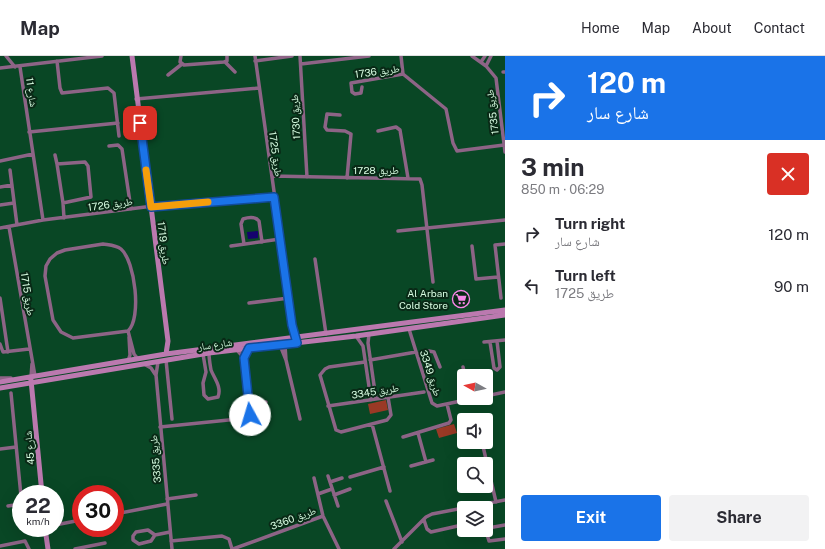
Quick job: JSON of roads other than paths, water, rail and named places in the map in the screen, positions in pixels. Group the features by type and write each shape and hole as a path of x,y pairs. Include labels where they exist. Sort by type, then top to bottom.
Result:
{"street":[{"path":"6,56 15,67"},
{"name":"شارع 11","path":"43,220 20,66 102,56"},
{"name":"طريق 1719","path":"132,56 136,99 168,342 166,354"},
{"path":"181,56 182,64"},
{"path":"226,62 227,56"},
{"name":"طريق 1725","path":"255,56 295,341"},
{"path":"255,62 292,56"},
{"name":"طريق 1730","path":"300,56 307,177"},
{"path":"301,64 369,56"},
{"path":"401,56 403,74"},
{"name":"طريق 1735","path":"472,56 486,66 496,78 503,113 505,152"},
{"path":"481,62 485,56"},
{"path":"486,66 492,56"},
{"path":"57,61 60,88 62,93 108,88 114,93 119,136"},
{"path":"182,64 184,66 226,62"},
{"path":"226,62 235,72"},
{"path":"168,75 182,64"},
{"path":"0,68 20,66"},
{"name":"طريق 1736","path":"362,87 361,93 355,94 352,92 351,83 403,74 446,109 453,143 457,151 504,145"},
{"path":"136,99 259,88"},
{"path":"340,115 327,114 325,127 327,130 345,131 351,134 347,178"},
{"path":"30,132 118,123"},
{"name":"طريق 1728","path":"272,176 408,178 400,130 396,127 378,131"},
{"path":"109,146 118,145 122,149 131,209"},
{"path":"0,161 33,154"},
{"path":"55,155 63,202 64,218"},
{"path":"57,164 86,163 92,194 90,198 63,202"},
{"path":"10,170 17,225"},
{"path":"408,178 417,178 421,182 433,282"},
{"path":"0,187 12,185"},
{"name":"طريق 1726","path":"0,228 43,220 131,209 274,197"},
{"path":"0,205 14,203"},
{"path":"244,244 241,224 244,219 250,217 259,221 262,242"},
{"path":"398,231 505,220"},
{"name":"طريق 1715","path":"9,227 29,349 35,370 33,377"},
{"path":"231,246 280,239"},
{"path":"128,331 76,339 66,336 58,330 52,315 45,276 47,263 54,255 65,250 103,244 121,249 130,262 136,303 135,321 128,331 130,355 128,361"},
{"path":"501,298 495,245 505,244"},
{"path":"472,246 476,279 498,277"},
{"path":"315,259 326,334"},
{"path":"0,298 8,352"},
{"path":"249,303 289,298"},
{"name":"شارع سار","path":"0,388 166,360 249,348 282,345 326,334 505,310"},
{"name":"شارع سار","path":"0,382 166,354 356,336 505,315"},
{"path":"482,318 505,319"},
{"name":"طريق 3349","path":"409,329 432,403 437,406 457,402"},
{"path":"369,334 368,343 376,399"},
{"path":"356,336 362,345 371,400"},
{"path":"129,337 134,354 138,359"},
{"path":"484,342 505,340"},
{"path":"490,342 494,368 497,370 500,367 497,341"},
{"name":"طريق 1719","path":"168,342 176,353"},
{"path":"0,344 3,352 29,349"},
{"path":"282,345 300,420"},
{"path":"244,358 249,348"},
{"path":"160,427 247,419 250,415 250,404 244,358 237,350"},
{"path":"388,397 390,417 387,420 338,432 335,428 320,379 322,371 329,367 429,351 434,352 440,367"},
{"path":"206,354 217,380 220,394 218,397 212,399 208,399 204,395 203,383 206,372 206,354"},
{"path":"166,360 172,419"},
{"name":"طريق 3335","path":"158,362 156,375 172,549"},
{"path":"143,364 151,368 156,375"},
{"name":"شارع 45","path":"33,377 32,383 41,485"},
{"path":"0,378 18,379"},
{"name":"طريق 3345","path":"328,406 424,392"},
{"path":"493,395 505,392"},
{"path":"10,393 20,485"},
{"path":"250,404 266,402"},
{"path":"403,437 449,424 451,420 447,404"},
{"path":"372,424 390,491"},
{"path":"418,433 426,462"},
{"path":"0,449 16,447"},
{"path":"484,449 496,502"},
{"path":"411,466 433,460"},
{"path":"350,477 384,467"},
{"path":"328,476 338,506"},
{"path":"314,478 323,516"},
{"path":"330,482 342,478"},
{"path":"318,494 332,489"},
{"path":"334,495 350,489"},
{"path":"167,499 196,496"},
{"path":"394,549 424,520 435,513 505,500"},
{"path":"386,501 402,542"},
{"path":"124,512 167,504"},
{"path":"8,506 12,505"},
{"name":"طريق 3360","path":"232,549 323,516 339,549"},
{"path":"424,520 427,529 431,532 457,526"},
{"path":"505,525 488,528 486,532 489,541 505,539"},
{"path":"155,535 148,530 136,532 133,536 135,542 139,544 151,541 155,535 170,532"},
{"path":"46,537 48,549"},
{"path":"171,541 226,537 229,539 232,549"},
{"path":"0,546 25,541 29,549"},
{"path":"75,549 105,544"}],"place":[{"name":"Al Arban Cold Store","path":"461,299"}]}
